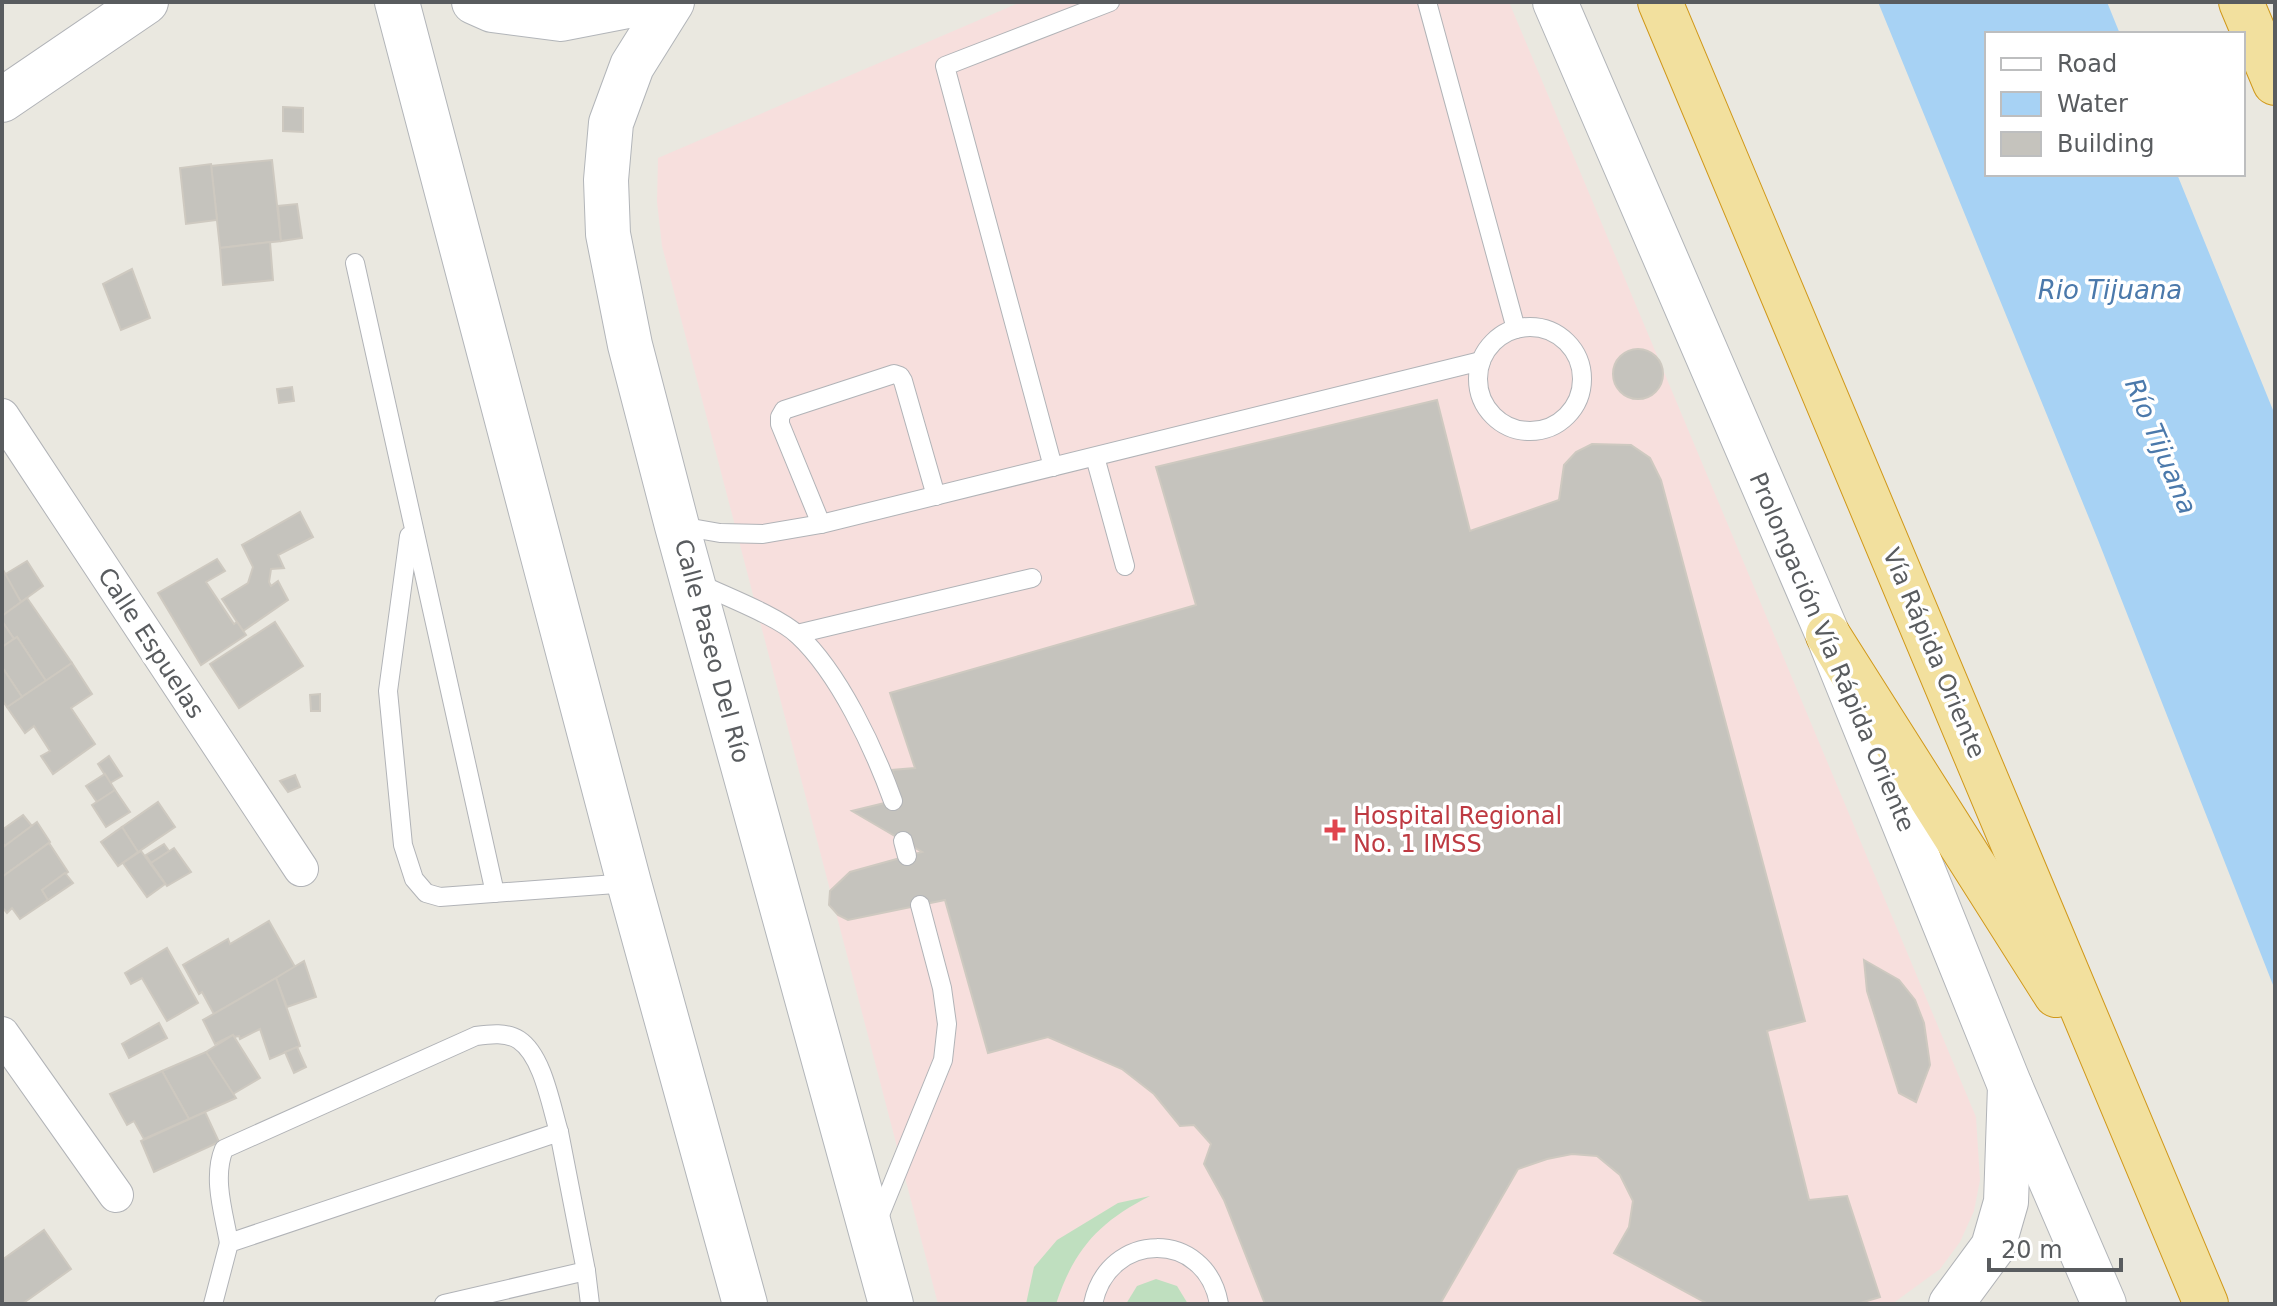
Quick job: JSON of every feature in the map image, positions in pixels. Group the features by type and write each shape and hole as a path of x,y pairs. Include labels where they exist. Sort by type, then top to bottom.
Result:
{"highway":[{"name":"Vía Rápida Oriente","path":"1660,2 2206,1304"},
{"path":"2241,2 2275,83"},
{"path":"1828,635 2119,1092"}],"main road":[{"path":"2,100 146,2"},
{"path":"397,2 629,883 745,1304"},
{"path":"474,2 492,10 561,19 635,2"},
{"name":"Calle Paseo Del Río","path":"672,2 632,66 611,123 606,180 608,234 630,345 677,526 891,1304"},
{"name":"Prolongación Vía Rápida Oriente","path":"1555,2 1828,635 2010,1086 2104,1304"},
{"path":"1951,1304 1993,1247 2006,1202 2010,1086"}],"street":[{"name":"Calle Espuelas","path":"2,416 301,869"},
{"path":"2,1034 116,1195"}],"lane":[{"path":"1053,467 945,66 1110,2"},
{"path":"1427,2 1516,329"},
{"path":"355,263 495,893"},
{"path":"1534,327 1551,331 1576,354 1581,372 1581,389 1574,405 1563,418 1531,431 1514,428 1499,421 1487,409 1480,395 1478,378 1481,361 1501,335 1534,327"},
{"path":"677,526 720,533 763,534 821,524 1481,361"},
{"path":"821,524 780,424 780,417 784,410 894,374 903,381 936,496"},
{"path":"1095,457 1125,566"},
{"path":"410,521 388,691 403,845 414,879 426,893 440,897 629,883"},
{"path":"797,634 886,610 1032,578"},
{"path":"692,580 797,634 828,671 860,723 893,801"},
{"path":"872,1235 943,1060 947,1024 944,1000 920,905"},
{"path":"213,1304 229,1243 219,1178 219,1161 224,1149 476,1036 498,1033 519,1040 536,1058 559,1132 590,1304"},
{"path":"229,1243 559,1132"},
{"path":"1093,1304 1100,1282 1113,1264 1130,1253 1151,1248 1172,1250 1191,1258 1207,1272 1219,1299"},
{"path":"444,1304 586,1271"}],"shaded area":[{"name":"Hospital Regional No. 1 IMSS","path":"1021,2 1509,2 1976,1117 1980,1180 1974,1211 1960,1242 1940,1269 1892,1304 938,1304 662,246 657,202 658,158"}],"green space":[{"path":"1150,1196 1116,1216 1091,1239 1071,1268 1056,1304 1026,1304 1034,1267 1057,1240 1118,1203"},
{"path":"1156,1279 1177,1286 1188,1304 1126,1304 1137,1286"}],"water":[{"name":"Rio Tijuana","path":"1878,2 2107,2 2119,32 1985,32 1985,176 2178,176 2275,415 2275,990 2098,540"}],"building":[{"path":"283,107 303,108 303,132 283,131"},
{"path":"272,160 281,241 220,248 211,166"},
{"path":"211,164 217,220 186,224 180,168"},
{"path":"297,204 302,238 281,241 278,206"},
{"path":"270,242 273,280 223,285 220,248"},
{"path":"132,269 150,318 121,330 103,284"},
{"path":"1638,349 1656,356 1663,374 1656,392 1638,399 1620,392 1613,374 1620,356"},
{"path":"292,387 294,401 279,403 277,389"},
{"path":"1437,400 1470,531 1559,500 1564,465 1576,452 1592,444 1631,445 1650,458 1661,480 1805,1021 1767,1031 1809,1200 1847,1196 1880,1297 1857,1304 1708,1304 1614,1253 1629,1227 1633,1201 1620,1175 1597,1156 1572,1154 1518,1169 1440,1304 1265,1304 1224,1200 1204,1164 1211,1144 1194,1125 1180,1126 1154,1094 1122,1069 1048,1037 988,1053 945,900 848,920 829,905 830,891 850,872 922,852 852,811 901,799 892,770 915,768 890,693 1196,605 1156,467"},
{"path":"300,512 313,537 278,555 284,568 271,569 269,582 271,586 278,581 288,600 243,631 222,599 248,583 253,567 242,545"},
{"path":"217,559 225,571 206,582 234,624 237,622 246,635 201,665 158,593"},
{"path":"27,561 43,586 21,602 4,575"},
{"path":"2,568 21,602 2,616"},
{"path":"27,598 72,663 46,681 17,637 14,639 2,621 2,616"},
{"path":"2,621 14,639 4,646 2,643"},
{"path":"275,622 303,666 239,708 210,664"},
{"path":"17,637 46,681 22,697 2,667 2,647"},
{"path":"72,663 92,694 71,708 95,744 53,774 41,756 50,751 34,726 25,733 7,707"},
{"path":"2,667 22,697 7,707 2,700"},
{"path":"320,694 320,711 311,711 310,695"},
{"path":"109,756 122,776 110,783 98,764"},
{"path":"105,774 115,790 97,802 86,786"},
{"path":"295,775 300,787 288,792 280,781"},
{"path":"115,790 130,812 106,827 92,805"},
{"path":"158,802 175,827 138,852 122,827"},
{"path":"23,815 32,826 5,846 2,830"},
{"path":"37,822 50,842 2,877 2,848"},
{"path":"122,827 138,852 118,866 101,842"},
{"path":"49,843 68,872 42,890 48,900 20,919 12,908 7,913 2,907 2,877"},
{"path":"164,844 169,851 151,863 146,855"},
{"path":"174,848 191,872 167,886 151,863"},
{"path":"141,851 165,884 147,897 123,863"},
{"path":"65,873 73,883 48,900 42,890"},
{"path":"269,921 295,967 214,1014 183,965 228,939 230,944"},
{"path":"167,948 198,1003 167,1021 142,978 131,984 125,973"},
{"path":"1864,960 1899,980 1915,1000 1924,1023 1930,1065 1916,1102 1899,1093 1867,991"},
{"path":"304,961 316,997 287,1007 276,978"},
{"path":"276,978 300,1046 270,1059 260,1029 240,1039 233,1035 215,1044 203,1020"},
{"path":"159,1023 167,1038 129,1058 122,1044"},
{"path":"233,1035 260,1078 233,1094 206,1052"},
{"path":"297,1047 306,1067 294,1073 285,1052"},
{"path":"206,1052 236,1098 189,1119 162,1071"},
{"path":"162,1071 189,1119 144,1139 134,1121 127,1125 110,1094"},
{"path":"205,1112 219,1142 154,1172 141,1141"},
{"path":"44,1230 71,1269 22,1304 2,1304 2,1260"}],"place":[{"name":"Hospital Regional No. 1 IMSS","path":"1335,830"}],"water label":[{"name":"Río Tijuana","path":"2161,446"}]}
